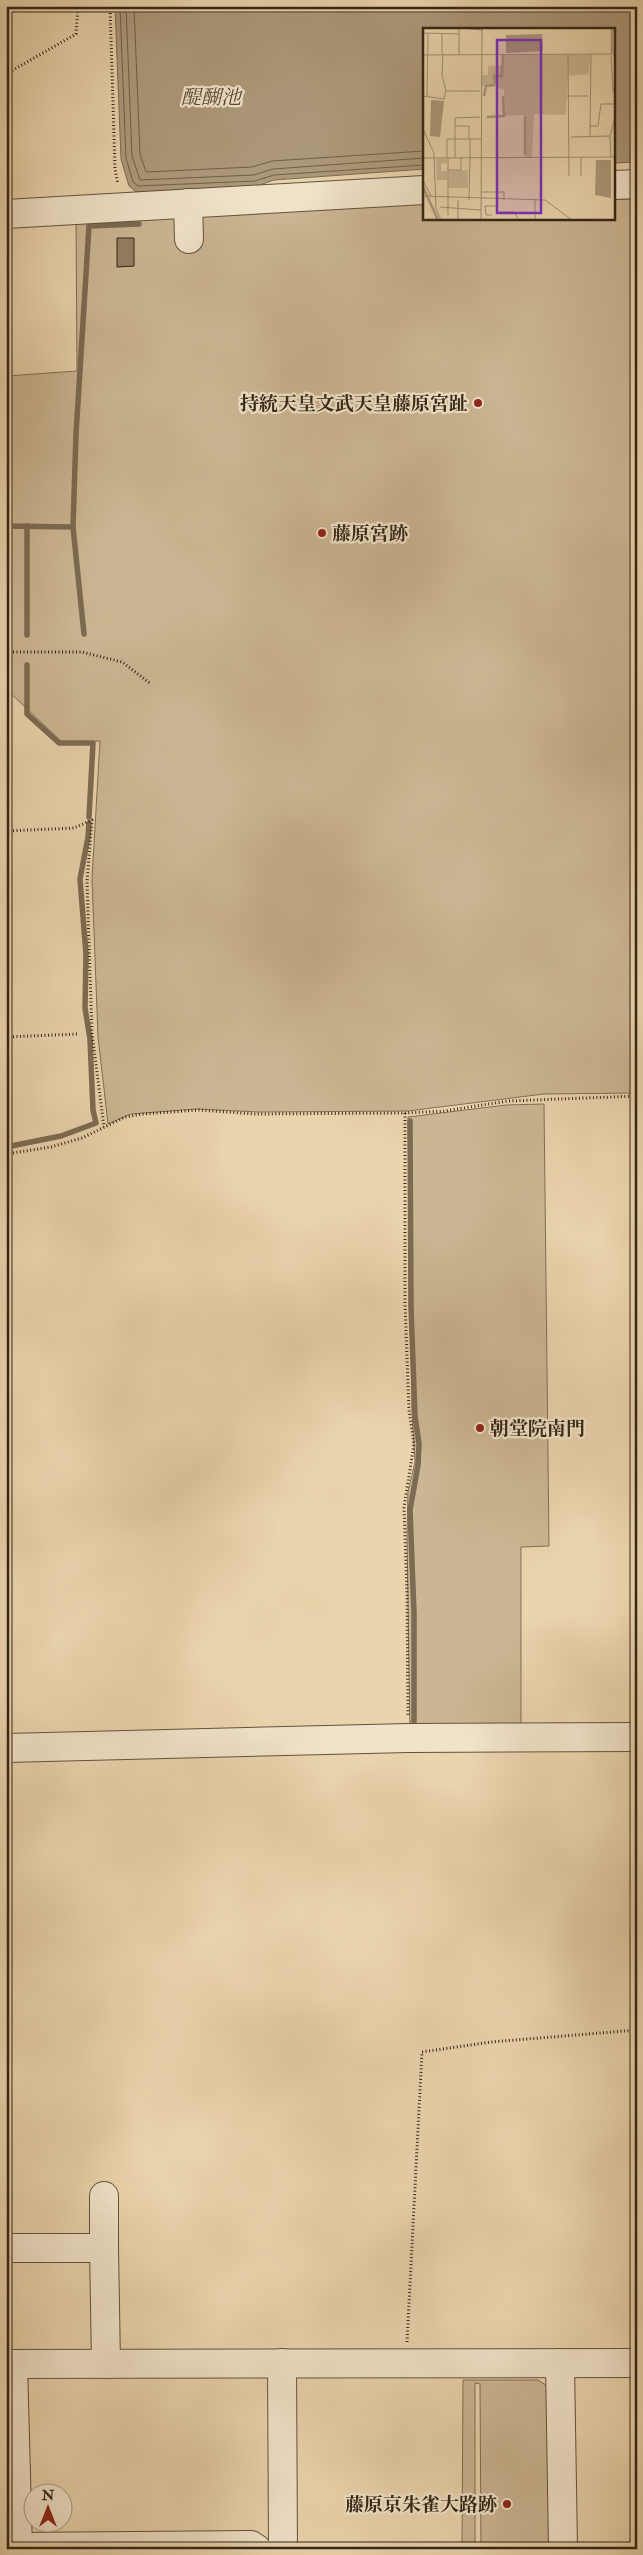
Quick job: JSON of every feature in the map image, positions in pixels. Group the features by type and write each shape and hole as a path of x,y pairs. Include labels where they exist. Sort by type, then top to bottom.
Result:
{"street":[{"path":"616,184 637,184"},
{"path":"6,214 423,190"},
{"path":"188,203 189,239"},
{"path":"6,1748 408,1738 637,1737"},
{"path":"104,2196 106,2364"},
{"path":"6,2248 104,2248"},
{"path":"282,2363 283,2549"},
{"path":"560,2363 563,2549"},
{"path":"258,2549 251,2545 18,2548 11,2459 10,2364 637,2363"}],"path":[{"path":"6,74 76,34 78,6"},
{"path":"110,6 115,169 124,207"},
{"path":"6,652 82,652 122,662 151,684"},
{"path":"6,831 74,828 92,820 87,882 92,1033 104,1127"},
{"path":"6,1037 78,1034"},
{"path":"6,1154 51,1147 82,1138 125,1117 143,1114 199,1110 254,1114 405,1113 444,1111 508,1101 637,1096"},
{"path":"405,1113 405,1303 409,1410 414,1444 404,1507 408,1738"},
{"path":"406,2363 422,2052 491,2042 637,2030"}],"shaded area":[{"name":"藤原宮跡","path":"423,199 423,220 616,220 616,199 637,199 637,1093 544,1094 408,1111 259,1112 197,1109 131,1114 108,1124 98,1037 92,879 100,741 63,743 6,689 6,376 77,371 76,219"},
{"name":"朝堂院南門","path":"544,1104 549,1546 521,1547 521,1732 410,1733 407,1532 408,1492 415,1462 412,1413 408,1117 506,1105"},
{"path":"463,2380 538,2380 549,2387 552,2549 481,2549 480,2384 475,2383 475,2549 462,2549"}],"water":[{"name":"醍醐池","path":"115,6 637,6 637,162 616,163 616,28 423,28 423,169 274,180 257,186 136,192 129,186 121,159"}],"building":[{"path":"117,238 134,238 134,266 117,267"}],"waterway":[{"path":"6,526 73,527 76,434 89,226 139,224"},
{"path":"27,526 27,635"},
{"path":"73,527 84,634"},
{"path":"27,665 27,714 59,743 93,743 89,817"},
{"path":"6,1147 61,1136 96,1123 93,1110 90,1039 85,1008 86,954 80,879 89,823"},
{"path":"410,1121 411,1307 415,1416 419,1444 418,1465 410,1510 414,1613 414,1730"}],"place":[{"name":"持統天皇文武天皇藤原宮趾","path":"478,403"},
{"name":"藤原宮跡","path":"322,533"},
{"name":"朝堂院南門","path":"480,1428"},
{"name":"藤原京朱雀大路跡","path":"507,2504"}]}
